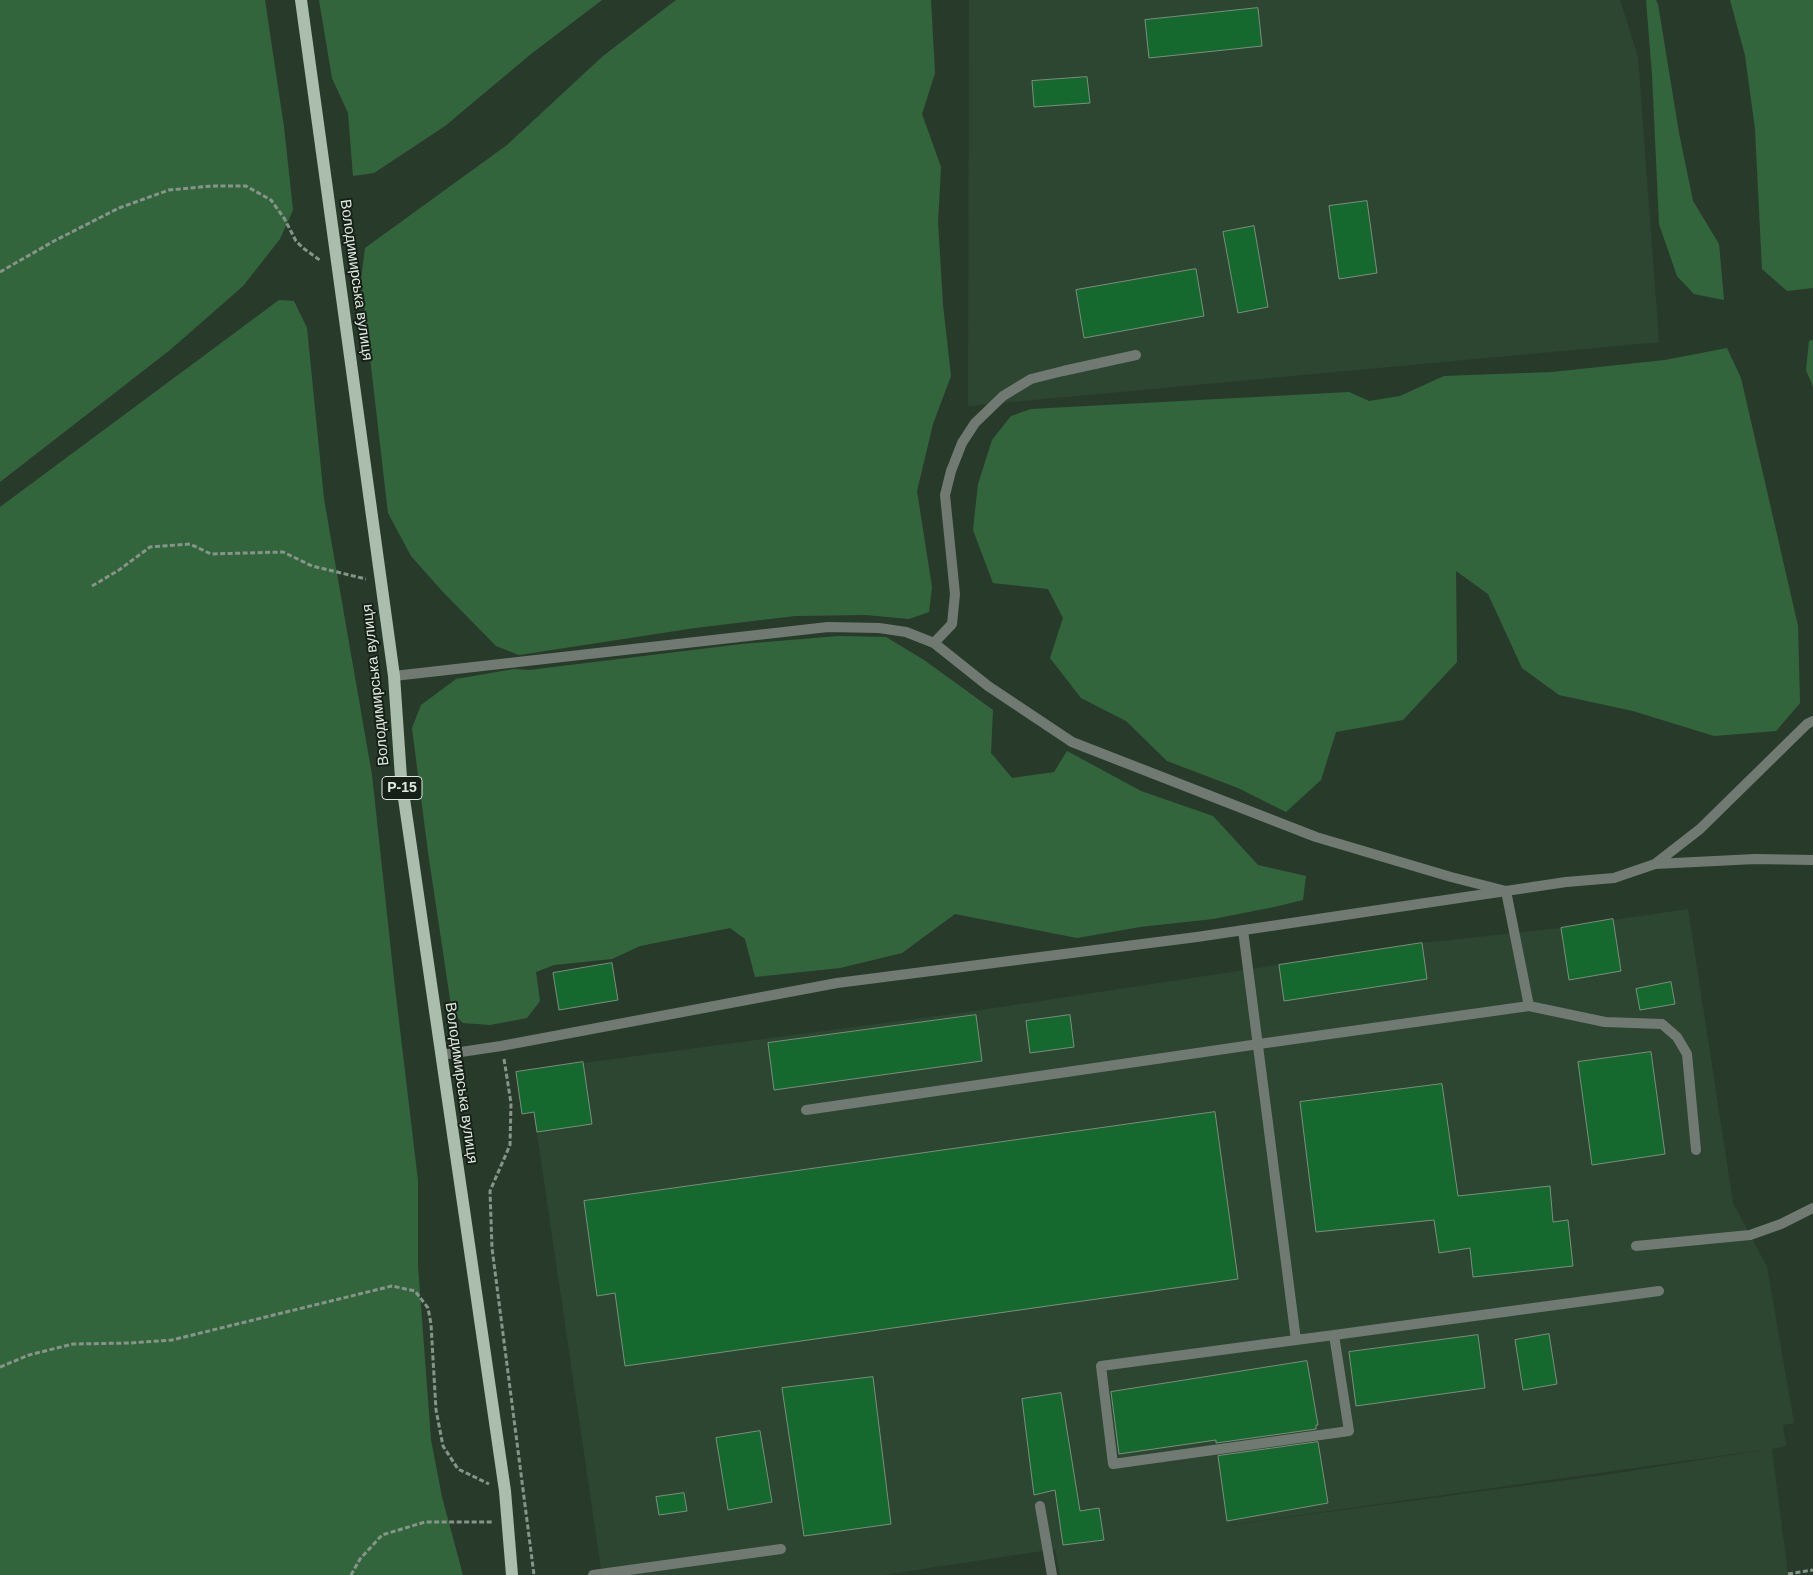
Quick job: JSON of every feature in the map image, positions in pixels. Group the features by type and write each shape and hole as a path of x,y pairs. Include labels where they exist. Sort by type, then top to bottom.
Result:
{"main road":[{"name":"Володимирська вулиця","path":"301,0 394,676 401,778 506,1491 512,1575"}],"street":[{"path":"934,643 952,624 955,594 945,495 951,471 962,443 975,423 1003,396 1031,380 1136,355"},
{"path":"394,676 828,627 879,628 906,632 934,643 988,686 1072,742 1316,837 1451,877 1506,891"},
{"path":"1655,864 1700,830 1807,724 1813,721"},
{"path":"441,1055 501,1046 837,983 1244,930 1566,882 1614,878 1655,864 1755,859 1813,860"},
{"path":"1506,891 1529,1006"},
{"path":"1244,930 1296,1340"},
{"path":"806,1110 1529,1006 1605,1022 1662,1024 1678,1037 1687,1054 1696,1150"},
{"path":"1636,1246 1750,1235 1781,1224 1813,1208"},
{"path":"1334,1335 1349,1431 1113,1464 1101,1366 1659,1291"},
{"path":"1040,1506 1052,1575"},
{"path":"593,1575 781,1549"}],"path":[{"path":"0,272 54,241 119,208 168,190 212,186 246,186 271,200 284,218 296,241 338,273"},
{"path":"92,586 119,570 150,547 190,544 211,554 283,552 312,566 381,582"},
{"path":"501,1046 511,1103 510,1145 490,1191 492,1248 534,1575"},
{"path":"0,1367 29,1355 73,1344 172,1340 392,1286 415,1290 428,1308 431,1324 436,1410 443,1446 458,1469 506,1491"},
{"path":"351,1575 360,1559 382,1535 425,1522 507,1522"},
{"path":"1788,1574 1813,1570"}],"shaded area":[{"path":"969,0 1620,0 1638,57 1659,342 968,406"},
{"path":"1688,909 1733,1203 1767,1267 1794,1423 1783,1425 1786,1446 1772,1449 1788,1575 1060,1575 1055,1549 883,1575 602,1575 534,1113 522,1114 516,1072 975,1011 1422,943 1561,928","holes":["1769,1449 1612,1474 1201,1529"]}],"green space":[{"path":"0,0 265,0 284,127 293,210 280,239 243,286 170,350 0,482"},
{"path":"319,0 602,0 531,54 445,126 374,173 353,176 348,113 332,78"},
{"path":"676,0 931,0 935,73 922,114 941,167 938,222 943,305 951,376 933,424 917,491 932,587 929,612 909,619 866,615 795,616 695,628 519,655 496,646 442,591 411,556 388,513 361,280 365,248 507,145 603,56"},
{"path":"1646,0 1656,0 1658,4 1679,133 1693,201 1719,244 1724,300 1694,294 1677,276 1659,224 1652,74"},
{"path":"1730,0 1813,0 1813,288 1787,291 1762,269 1755,129 1745,55"},
{"path":"279,300 294,301 307,328 324,499 372,775 418,1181 418,1266 431,1440 442,1497 463,1575 0,1575 0,507"},
{"path":"1813,340 1813,387 1806,370 1809,341"},
{"path":"1727,348 1741,378 1798,626 1800,703 1776,731 1714,736 1633,711 1559,695 1522,668 1488,594 1456,571 1457,662 1403,720 1336,732 1321,780 1286,812 1238,788 1167,761 1126,721 1081,698 1050,658 1063,618 1048,589 993,583 973,530 978,484 992,440 1011,416 1031,409 1349,392 1369,401 1400,396 1444,376 1552,372 1665,360"},
{"path":"839,636 886,637 924,660 993,710 991,753 1012,778 1054,772 1067,751 1141,791 1213,816 1258,865 1306,876 1303,900 1213,919 1140,927 1077,938 955,914 902,953 840,968 755,977 745,939 730,928 640,946 612,959 554,965 536,972 540,1001 527,1018 490,1025 463,1023 452,1012 412,728 421,705 456,679 514,669 529,670 742,644"}],"building":[{"path":"1258,8 1262,46 1149,58 1145,20"},
{"path":"1087,77 1090,103 1034,107 1032,81"},
{"path":"1367,201 1377,273 1339,279 1329,206"},
{"path":"1254,226 1268,307 1238,313 1223,232"},
{"path":"1196,269 1204,316 1084,338 1076,290"},
{"path":"1613,919 1621,971 1569,980 1561,928"},
{"path":"1422,943 1427,979 1284,1001 1279,965"},
{"path":"612,963 618,1000 559,1010 553,973"},
{"path":"1671,982 1675,1004 1640,1010 1636,989"},
{"path":"976,1015 982,1061 774,1090 768,1043"},
{"path":"1070,1015 1074,1047 1030,1053 1026,1021"},
{"path":"1651,1052 1665,1154 1592,1165 1578,1062"},
{"path":"583,1062 592,1124 537,1132 534,1112 522,1114 516,1072"},
{"path":"1442,1084 1458,1196 1550,1186 1553,1222 1568,1220 1573,1266 1473,1277 1470,1248 1439,1253 1434,1220 1316,1232 1300,1102"},
{"path":"1215,1112 1238,1279 625,1366 615,1293 597,1296 584,1201"},
{"path":"1549,1334 1557,1384 1523,1390 1515,1340"},
{"path":"1478,1335 1485,1388 1356,1406 1349,1352"},
{"path":"1307,1361 1318,1425 1316,1425 1316,1429 1216,1443 1216,1440 1119,1454 1111,1392"},
{"path":"873,1377 891,1524 804,1536 782,1388"},
{"path":"1061,1393 1080,1511 1099,1508 1104,1540 1063,1545 1055,1490 1034,1495 1022,1399"},
{"path":"760,1431 772,1502 728,1510 716,1438"},
{"path":"1318,1442 1328,1503 1227,1521 1218,1456"},
{"path":"684,1493 687,1511 659,1515 656,1497"}]}
